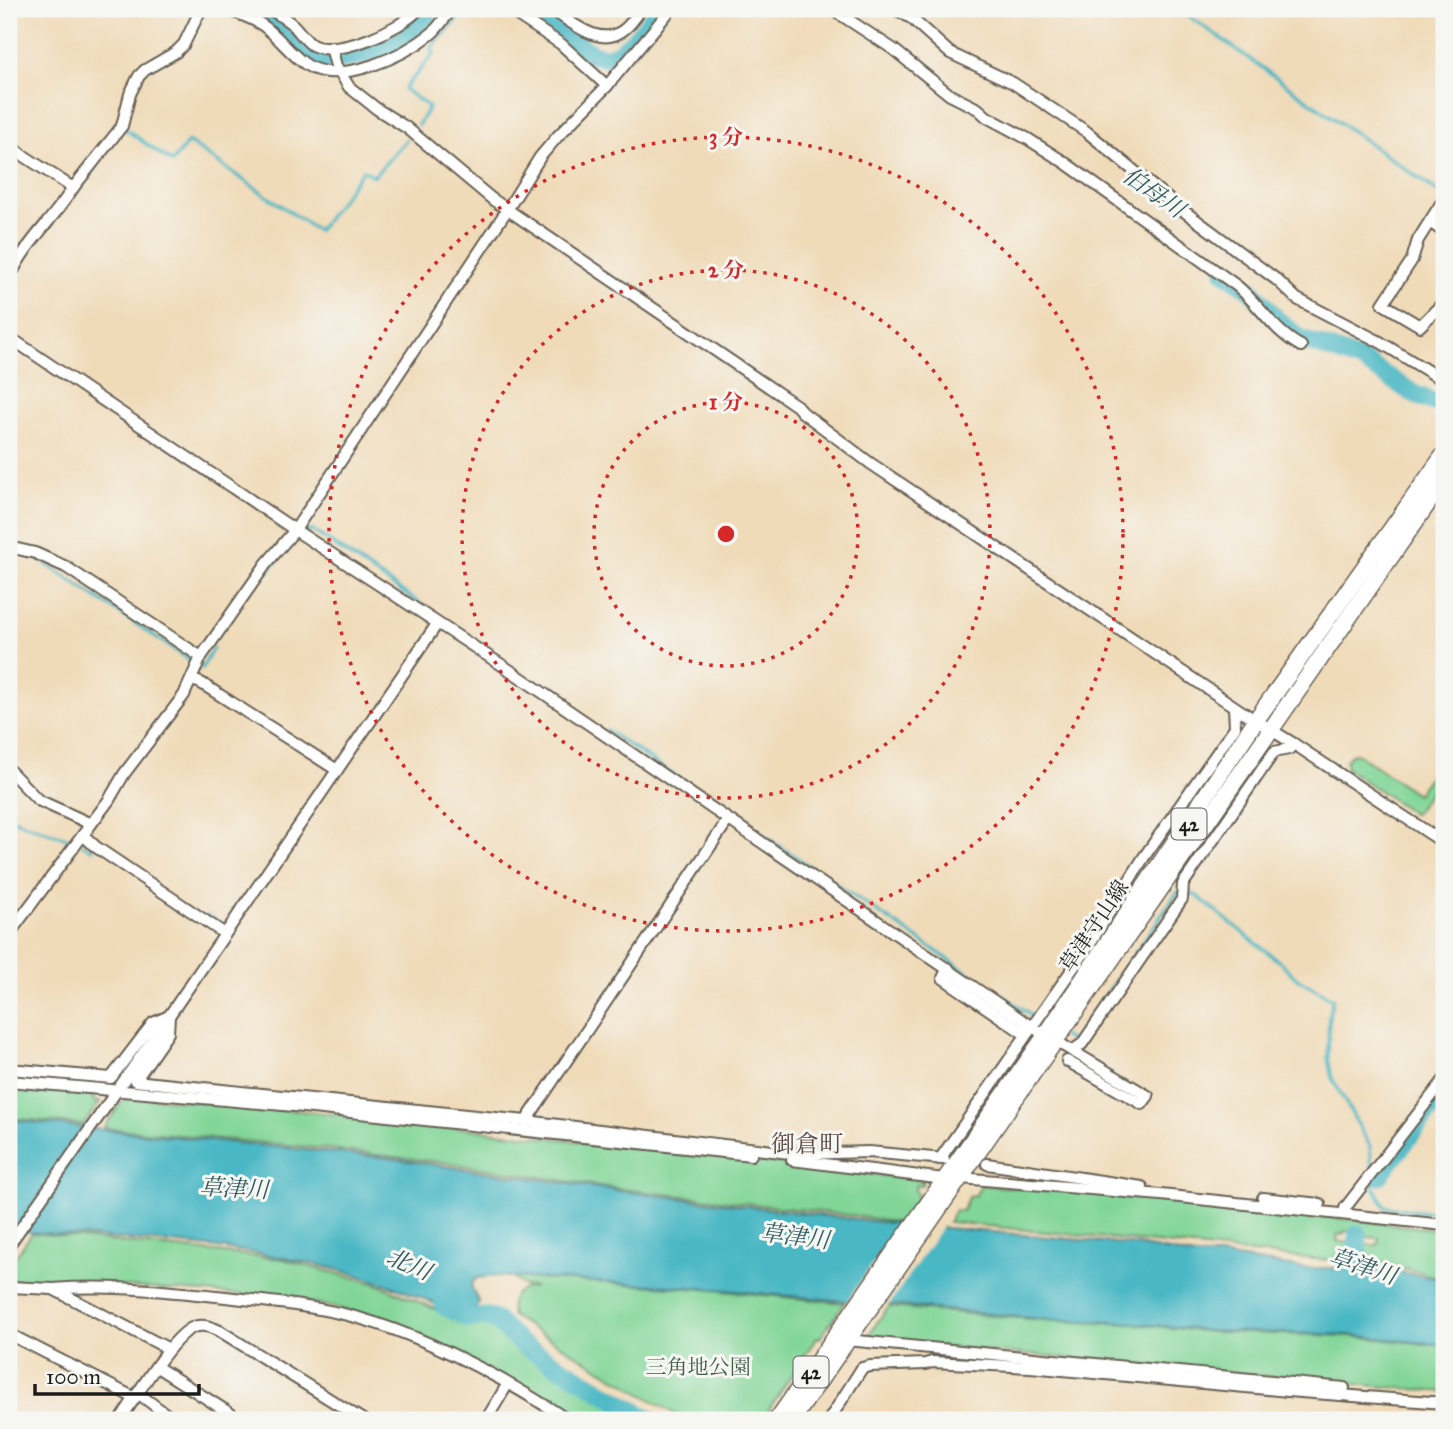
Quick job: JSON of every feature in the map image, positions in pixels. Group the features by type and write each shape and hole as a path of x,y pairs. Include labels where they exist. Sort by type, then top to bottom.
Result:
{"main road":[{"name":"草津守山線","path":"777,1420 851,1324 1039,1033 1444,455"},
{"name":"草津守山線","path":"941,1186 963,1175 1039,1033 1271,729 1444,480"},
{"name":"草津守山線","path":"792,1420 847,1340 851,1324"}],"street":[{"path":"9,279 36,234 54,216 122,126 130,94 139,76 184,44 201,9"},
{"path":"226,9 265,27 297,59 319,71 373,64 411,47 433,32 452,9"},
{"path":"270,9 291,24 310,44 331,51 397,27 419,9"},
{"path":"508,9 561,44 607,86"},
{"path":"551,9 589,33 607,36 627,27 641,9"},
{"path":"9,934 184,695 201,657 266,564 295,530 508,210 540,157 607,86 671,9"},
{"path":"832,9 893,49 950,95 978,109 1064,162 1237,286 1254,299 1278,330 1301,346"},
{"path":"895,9 911,18 950,53 1013,83 1087,132 1173,203 1277,280 1297,299 1380,342 1441,379 1444,385"},
{"path":"331,51 349,87 407,128 508,210 797,405 802,412 881,471 1234,707 1444,843"},
{"path":"9,146 73,188"},
{"path":"1442,202 1418,240 1412,260 1383,304 1419,326 1444,302"},
{"path":"1430,223 1444,232"},
{"path":"9,337 295,530 522,678 948,968 1070,1056 1142,1104 1148,1096 1070,1056"},
{"path":"9,547 43,556 66,566 201,657"},
{"path":"9,1245 437,624"},
{"path":"192,680 201,683 337,770"},
{"path":"798,1154 869,1152 942,1159 1039,1033 1087,948 1144,857 1235,727 1234,707"},
{"path":"1070,1056 1082,1044 1182,899 1183,884 1274,752 1289,749 1294,744"},
{"path":"9,770 38,800 91,824"},
{"path":"526,1121 728,820"},
{"path":"83,835 225,934"},
{"path":"9,1069 111,1078 153,1023 169,1016"},
{"path":"169,1016 168,1033 135,1081 526,1121 925,1169 941,1186"},
{"path":"9,1075 778,1158 941,1186"},
{"path":"1345,1208 1444,1080"},
{"path":"9,1081 217,1095 241,1093"},
{"path":"987,1164 1133,1186"},
{"path":"963,1175 1133,1186 1444,1219"},
{"path":"963,1175 1444,1225"},
{"path":"9,1287 177,1292 313,1308 359,1318 450,1352 568,1420"},
{"path":"53,1289 169,1349"},
{"path":"120,1420 182,1334 206,1325 220,1331 355,1418"},
{"path":"9,1334 137,1396 174,1420"},
{"path":"847,1340 969,1357 1444,1400"},
{"path":"829,1420 865,1367 925,1364 969,1357"},
{"path":"157,1367 231,1414"},
{"path":"486,1420 508,1385"}],"green space":[{"path":"1356,753 1417,794 1444,756 1444,773 1414,814 1347,769 1346,761 1351,754"},
{"path":"9,1084 94,1093 93,1101 100,1102 83,1125 9,1118"},
{"path":"130,1096 345,1115 923,1180 922,1185 916,1185 918,1197 900,1223 613,1188 447,1163 104,1128 120,1104"},
{"path":"981,1185 1125,1195 1444,1230 1444,1278 1368,1260 1367,1250 1361,1249 1361,1245 1378,1245 1379,1238 1366,1237 1365,1233 1344,1231 1343,1235 1338,1234 1337,1241 1354,1244 1353,1249 1348,1248 1345,1257 1336,1256 1336,1260 1324,1260 948,1222 955,1210 962,1211 969,1196 976,1195"},
{"path":"32,1233 282,1259 377,1284 470,1324 488,1321 497,1326 510,1342 636,1420 573,1420 502,1377 368,1316 320,1304 263,1296 66,1283 9,1283 9,1266"},
{"name":"三角地公園","path":"512,1277 703,1289 844,1303 820,1338 817,1337 762,1420 685,1420 512,1316 511,1304 515,1295 523,1289 535,1287 524,1286"},
{"path":"888,1307 1211,1332 1350,1336 1444,1346 1444,1392 865,1340"}],"water":[{"name":"草津川","path":"9,1120 388,1158 613,1190 879,1222 1137,1245 1195,1256 1224,1256 1303,1268 1379,1268 1444,1280 1444,1345 1350,1335 1211,1331 1134,1323 1055,1320 703,1288 496,1276 477,1278 472,1283 479,1303 467,1320 413,1294 358,1275 301,1261 243,1251 9,1230"}],"pier":[{"path":"902,1221 944,1224 886,1309 844,1306"}],"waterway":[{"name":"伯母川","path":"255,9 270,19 308,56 324,60 355,56 392,44 413,31 433,9"},
{"name":"伯母川","path":"531,9 596,56 609,56 622,50 639,35 659,9"},
{"path":"1179,9 1444,196"},
{"path":"418,125 429,107 404,89 434,53 431,48 461,15"},
{"path":"125,129 172,162 188,142 318,231 363,170 374,176 407,139"},
{"path":"74,194 95,168"},
{"name":"伯母川","path":"1225,272 1253,292 1277,320 1301,339 1363,361 1416,395 1444,406"},
{"path":"268,571 294,540 312,530 507,663"},
{"path":"9,553 19,555"},
{"path":"46,564 202,668 213,648"},
{"path":"606,730 1048,1026"},
{"path":"9,818 74,841"},
{"path":"83,845 92,849"},
{"path":"1063,1036 1070,1041 1074,1040 1177,893 1184,891 1197,896 1295,977 1333,999 1329,1014 1328,1058 1332,1078 1370,1146 1372,1170"},
{"path":"207,916 218,922"},
{"path":"1379,1176 1444,1092"},
{"path":"1372,1177 1373,1185 1385,1207 1444,1214"},
{"name":"草津川","path":"1355,1292 1358,1234"},
{"name":"北川","path":"444,1306 468,1318 488,1317 497,1321 521,1344 650,1420"}],"district":[{"name":"御倉町","path":"807,1144"}]}
